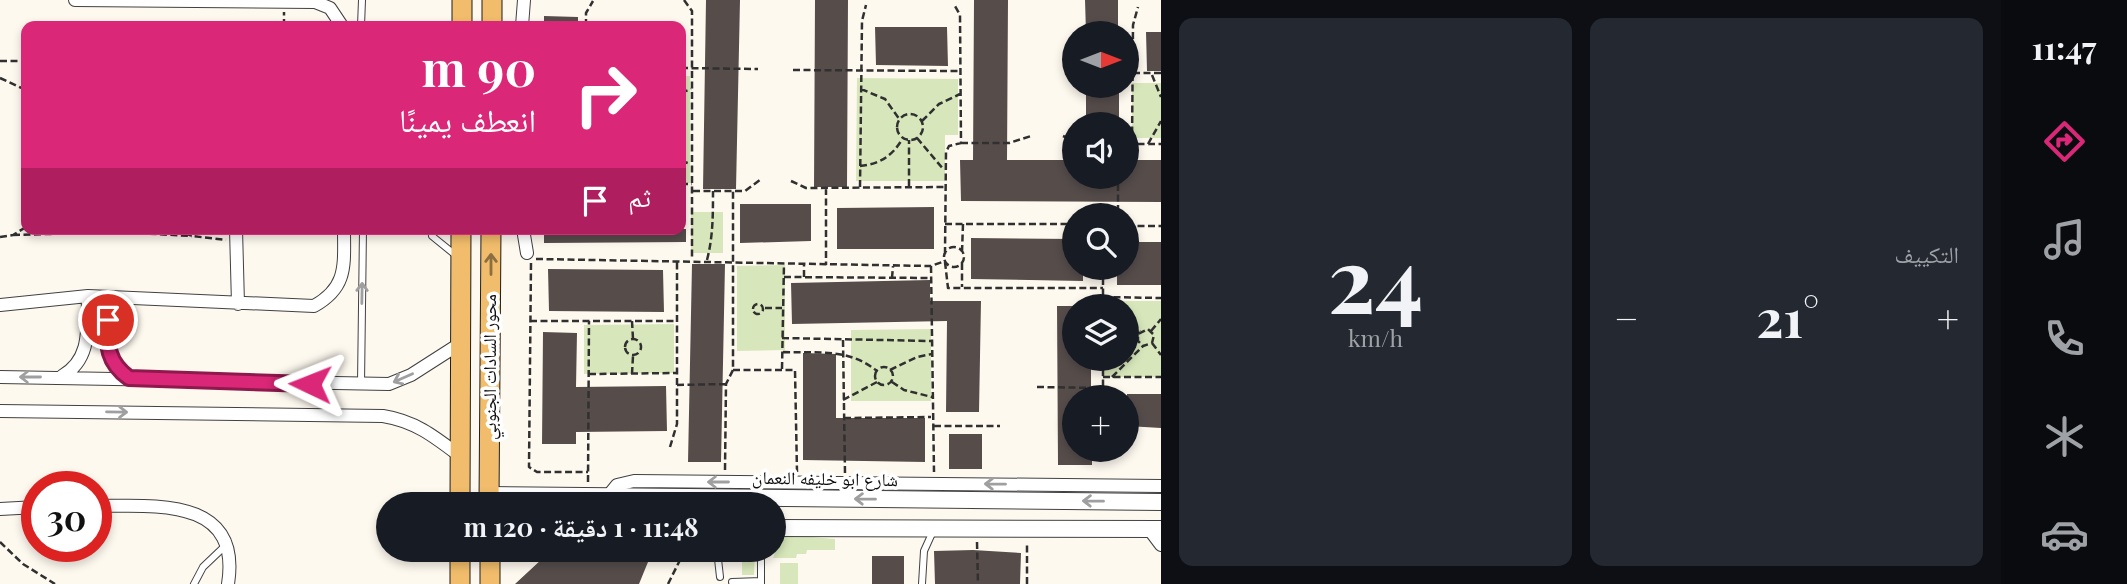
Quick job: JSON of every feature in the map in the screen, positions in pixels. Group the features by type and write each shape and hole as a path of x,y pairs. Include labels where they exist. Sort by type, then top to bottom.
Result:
{"main road":[{"path":"462,0 462,21"},
{"path":"492,0 492,21"},
{"name":"محور السادات الجنوبي","path":"460,492 461,235"},
{"name":"محور السادات الجنوبي","path":"489,492 491,235"},
{"path":"460,562 460,584"}],"street":[{"path":"75,0 315,2 330,8 339,21"},
{"path":"522,21 524,0"},
{"path":"237,235 238,304"},
{"path":"0,305 109,296 314,306 329,298 340,283 344,266 344,235"},
{"path":"524,235 527,253"},
{"path":"60,377 73,370 82,358 87,344 88,296"},
{"path":"109,296 109,356 117,369 129,378"},
{"path":"0,377 129,378 361,386 389,384 411,375 461,343"},
{"path":"0,411 383,416 404,419 424,429 460,456"},
{"path":"610,492 612,488 623,482 1161,486"},
{"name":"شارع ابو خليفه النعمان","path":"786,500 1161,502"},
{"path":"1035,528 1042,500"},
{"path":"112,506 172,506 194,512 213,526 226,546 230,569 228,584"},
{"path":"0,509 21,508"},
{"path":"786,528 1155,529 1161,545"}],"lane":[{"path":"361,21 362,0"},
{"path":"361,386 363,235"},
{"path":"432,235 461,260"},
{"path":"922,584 924,551 936,527"},
{"path":"194,584 203,567 226,546"},
{"path":"719,562 720,577"},
{"path":"732,582 761,583 761,562"}],"path":[{"path":"684,0 692,11 692,260"},
{"path":"586,21 586,13 593,1"},
{"path":"860,187 862,21 866,5"},
{"path":"956,6 960,15 961,142"},
{"path":"1134,21 1138,7"},
{"path":"0,61 21,61"},
{"path":"686,68 758,69"},
{"path":"793,70 960,71"},
{"path":"1139,73 1161,73"},
{"path":"1152,73 1153,83 1161,97"},
{"path":"0,79 21,87"},
{"path":"686,91 692,89"},
{"path":"861,89 885,99 900,120 898,130 903,138 917,138 923,130 922,121"},
{"path":"922,121 939,104 960,94"},
{"path":"900,120 911,114 922,121"},
{"path":"1148,144 1161,121"},
{"path":"1031,136 1009,143 961,142 949,146 946,171 946,287 1103,288"},
{"path":"860,166 881,161 898,147 903,138"},
{"path":"917,138 946,171"},
{"path":"909,140 909,187"},
{"path":"1139,144 1161,144"},
{"path":"686,162 692,164"},
{"path":"692,191 744,191 760,180"},
{"path":"791,181 806,188 946,187"},
{"path":"686,184 692,184"},
{"path":"825,188 825,265"},
{"path":"707,260 712,238 710,228 713,218 713,191"},
{"path":"725,482 726,384 733,370 733,191"},
{"path":"945,224 1062,224"},
{"path":"962,289 963,224"},
{"path":"1139,226 1161,226"},
{"path":"13,235 21,230"},
{"path":"0,237 21,235"},
{"path":"173,235 237,235"},
{"path":"945,254 952,248 962,253"},
{"path":"589,472 537,472 529,467 530,264 537,258 707,260 825,265 931,266 945,262 955,267 962,262"},
{"path":"670,447 677,424 677,260"},
{"path":"782,370 784,264"},
{"path":"804,264 804,278"},
{"path":"892,278 893,265"},
{"path":"931,266 934,483"},
{"path":"784,278 931,278"},
{"path":"1103,280 1103,294"},
{"path":"1139,298 1161,298"},
{"path":"763,309 782,307"},
{"path":"1161,319 1151,331 1152,343 1161,355"},
{"path":"530,321 677,321"},
{"path":"589,321 589,492"},
{"path":"632,321 633,339 641,347 633,356 632,374"},
{"path":"1143,346 1137,338 1140,331 1151,331"},
{"path":"782,338 931,341"},
{"path":"633,339 624,347 633,356"},
{"path":"843,340 846,483"},
{"path":"1112,377 1143,346 1152,343"},
{"path":"782,352 843,353 856,356 877,371"},
{"path":"890,370 917,356 932,355"},
{"path":"877,371 883,367 890,370"},
{"path":"733,370 795,370 797,483"},
{"path":"890,370 892,382 904,390 932,397"},
{"path":"877,371 877,382"},
{"path":"1103,371 1103,385"},
{"path":"589,374 677,373"},
{"path":"1103,377 1161,377"},
{"path":"843,400 877,382"},
{"path":"877,382 884,386 892,382"},
{"path":"677,385 726,384"},
{"path":"1037,387 1062,387"},
{"path":"844,418 931,417"},
{"path":"934,426 1000,426"},
{"path":"977,528 978,584"},
{"path":"1027,584 1035,528"},
{"path":"0,542 23,564 55,584"},
{"path":"668,584 679,562"}],"green space":[{"path":"686,76 690,76 690,183 686,183"},
{"path":"857,78 958,79 958,135 945,135 945,181 856,181"},
{"path":"1139,83 1161,83 1161,138 1139,138 1139,112 1132,112 1132,98 1139,98"},
{"path":"691,212 723,212 723,253 691,253"},
{"path":"785,265 785,350 737,351 737,266"},
{"path":"1139,301 1161,301 1161,377 1102,377 1102,371 1139,371"},
{"path":"674,324 674,373 584,374 584,325"},
{"path":"931,329 931,401 851,401 851,330"},
{"path":"786,536 835,539 835,550 807,550 806,554 797,554 796,558 786,558"},
{"path":"742,562 755,562 754,575 742,575"},
{"path":"780,563 798,563 798,584 780,584"}],"building":[{"path":"706,0 740,0 736,189 703,189"},
{"path":"815,0 848,0 847,187 814,187"},
{"path":"974,0 1008,0 1007,160 1062,160 1062,189 1139,189 1139,160 1161,160 1161,202 961,201 960,160 973,160"},
{"path":"1085,0 1118,0 1118,21 1086,21"},
{"path":"544,16 578,17 578,21 544,21"},
{"path":"875,27 947,27 948,66 876,65"},
{"path":"1146,32 1161,32 1161,71 1147,71"},
{"path":"1086,98 1119,98 1119,112 1086,112"},
{"path":"740,204 811,204 811,241 740,243"},
{"path":"934,207 934,249 837,249 837,208"},
{"path":"544,235 686,235 686,242 544,243"},
{"path":"971,238 1062,239 1062,280 1083,281 971,279"},
{"path":"1139,242 1161,242 1161,285 1117,285 1117,280 1139,280"},
{"path":"692,264 725,264 721,462 688,462"},
{"path":"548,269 663,270 664,312 549,311"},
{"path":"930,280 930,301 981,301 979,412 946,412 947,321 792,324 791,283"},
{"path":"1057,306 1062,306 1062,371 1091,371 1091,385 1062,385 1062,462 1092,462 1092,465 1058,465"},
{"path":"543,332 577,333 576,387 666,386 667,431 576,432 576,444 542,444"},
{"path":"803,353 836,354 836,418 925,418 925,462 803,460"},
{"path":"1139,394 1161,394 1161,428 1139,427"},
{"path":"949,434 982,434 982,469 949,469"},
{"path":"934,551 1021,553 1020,584 935,584"},
{"path":"872,556 904,556 904,584 872,584"},
{"path":"539,562 648,562 639,584 515,584"}],"route":[{"path":"108,320 109,356 117,369 129,378 310,384"}]}
